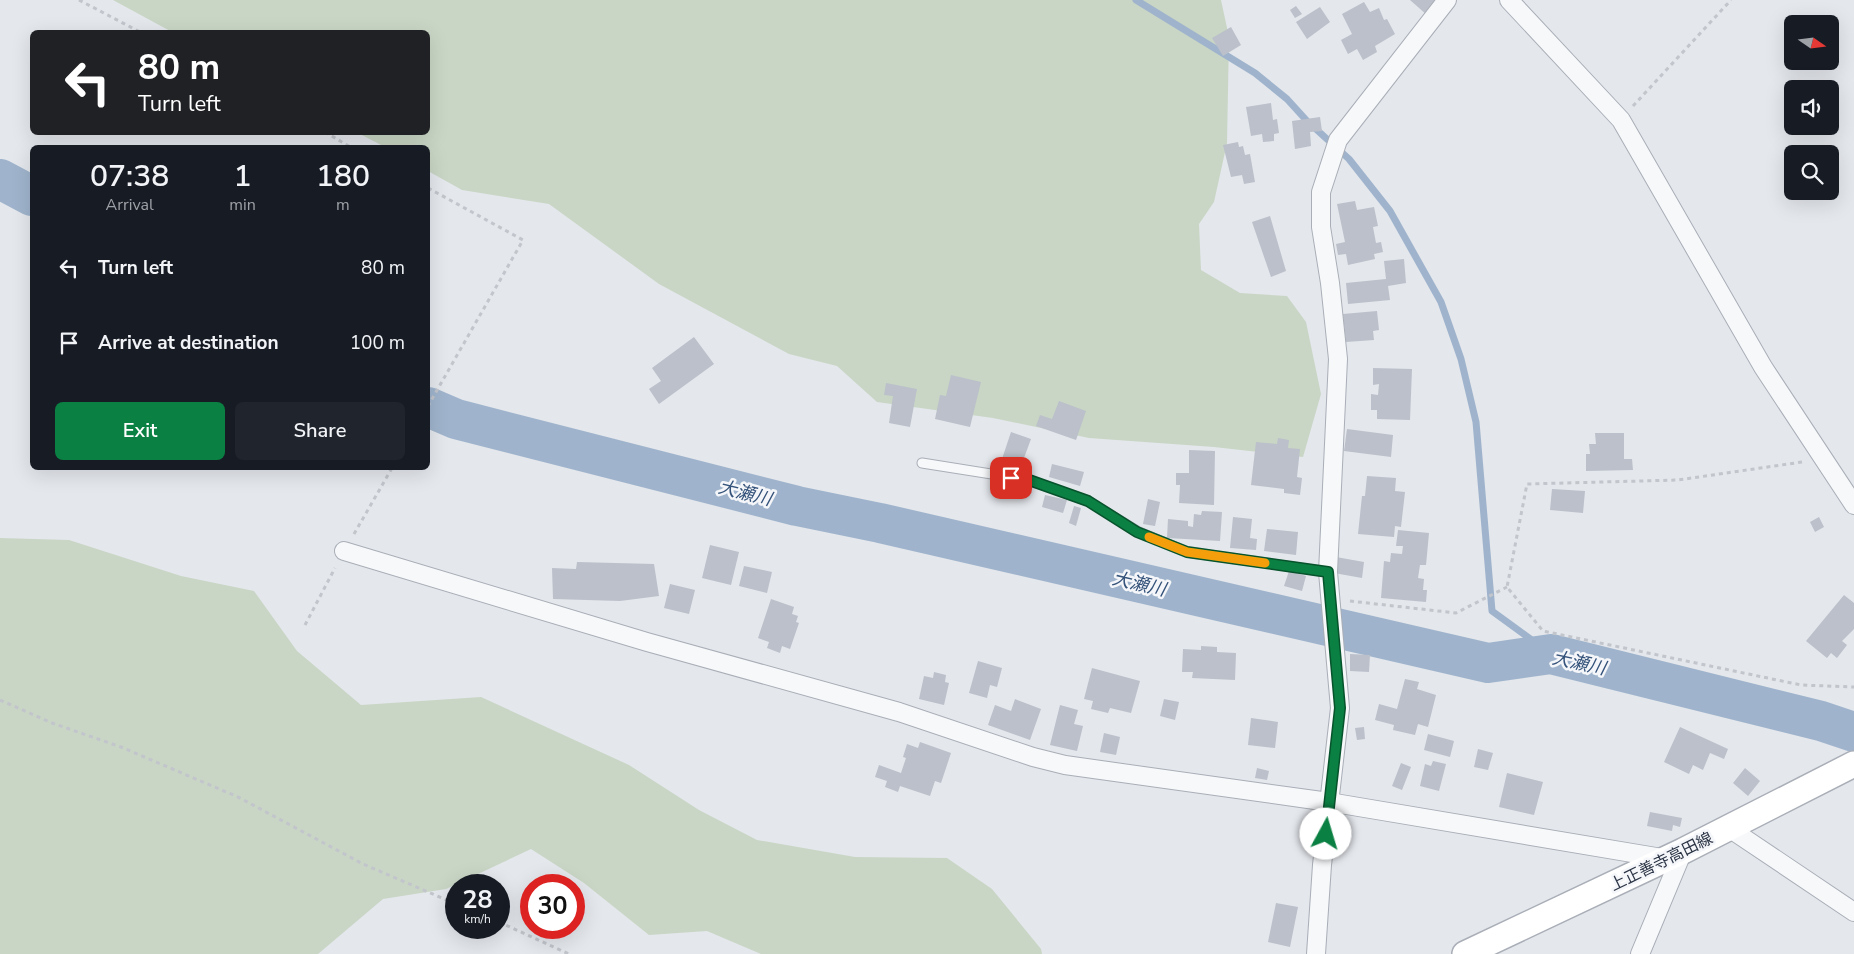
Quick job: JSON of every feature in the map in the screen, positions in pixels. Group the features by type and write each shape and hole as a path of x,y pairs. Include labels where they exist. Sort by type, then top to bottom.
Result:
{"main road":[{"name":"上正善寺高田線","path":"1465,954 1676,855 1854,764"}],"street":[{"path":"1316,954 1316,933 1340,708 1328,572 1338,359 1330,284 1321,227 1321,192 1338,140 1446,0"},
{"path":"1509,0 1621,120 1763,367 1854,505"},
{"path":"344,551 647,642 899,712 1033,757 1065,765 1329,802 1676,855 1640,954"},
{"path":"1729,828 1854,912"}],"lane":[{"path":"922,463 1029,480 1088,501 1137,532 1187,552 1328,572"}],"path":[{"path":"79,0 136,30"},
{"path":"1621,120 1731,0"},
{"path":"330,135 347,145"},
{"path":"430,189 523,240 430,403"},
{"path":"1507,587 1527,484 1678,480 1825,459"},
{"path":"1330,599 1456,613 1507,587"},
{"path":"1507,587 1543,631 1801,685 1854,687"},
{"path":"0,700 52,723 121,747 238,797 363,864 445,899"},
{"path":"510,927 569,954"}],"green space":[{"path":"113,0 1221,0 1229,37 1227,143 1214,202 1199,224 1201,270 1240,293 1287,296 1306,322 1321,394 1303,457 1214,447 1089,438 993,418 877,402 837,366 789,354 659,284 549,204 462,190 430,172 430,145 381,145 362,135 430,135 430,30 168,30"},
{"path":"0,538 69,540 181,576 254,591 297,651 361,705 481,697 629,765 699,810 757,840 855,857 947,858 992,889 1041,949 1042,954 761,954 707,931 649,935 585,884 585,874 570,874 531,849 478,874 445,874 445,889 383,899 318,954 0,954"}],"building":[{"path":"1410,0 1440,0 1427,15"},
{"path":"1364,2 1370,12 1379,8 1384,20 1387,19 1395,34 1375,46 1377,52 1363,60 1357,49 1348,54 1341,40 1352,34 1342,14"},
{"path":"1296,6 1302,14 1295,18 1290,10"},
{"path":"1320,7 1330,22 1307,39 1296,22"},
{"path":"1231,27 1241,45 1223,56 1212,38"},
{"path":"1271,103 1273,120 1277,119 1279,133 1274,134 1274,141 1263,142 1262,134 1251,136 1246,107"},
{"path":"1320,117 1322,131 1310,132 1311,146 1295,149 1292,121"},
{"path":"1238,142 1239,147 1243,146 1245,155 1250,154 1255,182 1244,184 1242,175 1231,177 1223,145"},
{"path":"1355,201 1357,210 1374,207 1378,226 1373,227 1376,243 1381,242 1383,252 1374,254 1375,259 1348,265 1346,254 1338,255 1336,244 1345,242 1337,204"},
{"path":"1270,216 1286,271 1271,277 1252,222"},
{"path":"1404,259 1406,283 1388,286 1390,300 1348,304 1346,283 1386,279 1384,261"},
{"path":"1377,311 1379,330 1373,331 1374,340 1346,342 1343,314"},
{"path":"694,337 714,364 659,404 649,389 661,381 652,368"},
{"path":"1373,368 1412,369 1410,420 1377,419 1377,410 1371,410 1371,394 1378,395 1379,384 1373,385"},
{"path":"951,375 981,382 970,427 935,419 940,395 946,396"},
{"path":"886,383 917,389 910,427 889,423 893,396 884,395"},
{"path":"1059,401 1086,411 1076,440 1036,426 1040,415 1052,419"},
{"path":"1347,429 1393,435 1391,457 1344,451"},
{"path":"1011,432 1031,439 1021,466 1002,459"},
{"path":"1595,433 1624,433 1624,459 1632,459 1633,470 1586,471 1586,454 1590,454 1589,444 1596,444"},
{"path":"1278,438 1289,440 1288,448 1300,449 1297,477 1302,478 1300,495 1284,493 1284,489 1251,485 1256,442 1277,444"},
{"path":"1189,450 1215,451 1214,505 1179,503 1180,485 1176,485 1176,473 1189,473"},
{"path":"1052,464 1084,472 1080,486 1049,477"},
{"path":"1367,476 1396,478 1395,491 1405,492 1401,527 1395,526 1394,537 1358,534 1362,496 1365,496"},
{"path":"1552,489 1585,491 1583,513 1550,510"},
{"path":"1045,495 1067,500 1063,513 1042,507"},
{"path":"1148,499 1160,502 1155,526 1143,524"},
{"path":"1074,506 1081,508 1076,526 1069,523"},
{"path":"1202,511 1222,512 1220,541 1167,538 1168,519 1188,521 1188,526 1193,527 1194,514 1201,515"},
{"path":"1233,517 1252,519 1250,538 1257,539 1256,550 1230,548"},
{"path":"1819,517 1824,527 1815,532 1810,522"},
{"path":"1267,529 1298,532 1296,555 1264,551"},
{"path":"1398,530 1429,533 1426,565 1420,565 1418,578 1424,579 1423,590 1427,590 1426,602 1381,598 1384,561 1390,562 1391,553 1402,554 1403,546 1396,546"},
{"path":"710,545 739,552 731,585 702,578"},
{"path":"1336,557 1364,562 1362,578 1334,573"},
{"path":"577,562 654,564 659,596 620,601 553,599 552,568 576,569"},
{"path":"744,566 772,572 767,593 739,586"},
{"path":"1289,571 1306,576 1302,591 1284,586"},
{"path":"670,584 695,590 689,614 664,608"},
{"path":"1844,595 1854,603 1854,629 1842,641 1847,645 1837,658 1831,653 1827,658 1806,641"},
{"path":"771,599 794,607 792,614 798,616 796,622 799,623 790,649 782,646 780,653 767,648 769,642 758,638"},
{"path":"1201,646 1217,647 1217,652 1236,653 1235,680 1192,678 1193,672 1182,672 1183,649 1201,650"},
{"path":"1350,654 1370,655 1369,672 1350,671"},
{"path":"978,661 1002,668 997,687 990,685 987,698 969,693"},
{"path":"1092,668 1140,681 1131,713 1110,708 1108,713 1091,709 1093,701 1084,699"},
{"path":"934,672 946,675 945,682 949,683 944,705 919,699 924,676 933,678"},
{"path":"1405,679 1419,682 1417,689 1436,695 1428,727 1418,724 1415,735 1393,730 1394,725 1375,720 1379,704 1397,709"},
{"path":"1015,699 1041,709 1030,740 988,725 995,705 1011,711"},
{"path":"1164,699 1179,702 1175,720 1160,716"},
{"path":"1060,705 1078,710 1074,724 1083,726 1077,751 1050,745"},
{"path":"1251,718 1278,722 1275,748 1248,745"},
{"path":"1364,727 1365,739 1357,740 1355,728"},
{"path":"1680,727 1728,749 1724,759 1710,753 1703,770 1693,765 1689,774 1664,762"},
{"path":"1104,733 1120,737 1116,755 1100,752"},
{"path":"1428,734 1454,741 1450,757 1424,750"},
{"path":"920,742 951,753 941,783 935,781 930,796 900,786 898,792 885,787 887,781 875,777 879,765 901,773 906,758 903,757 907,744 918,748"},
{"path":"1478,749 1493,753 1488,770 1474,767"},
{"path":"1433,761 1446,764 1439,791 1420,786 1425,764 1431,766"},
{"path":"1401,763 1411,767 1402,790 1392,786"},
{"path":"1257,768 1269,771 1267,780 1255,778"},
{"path":"1745,768 1760,781 1748,796 1733,783"},
{"path":"1507,773 1543,782 1534,815 1499,807"},
{"path":"1650,812 1682,818 1680,827 1673,825 1672,831 1647,826"},
{"path":"1276,903 1298,907 1290,947 1268,942"}],"waterway":[{"path":"1136,0 1255,73 1287,99 1307,121 1349,159 1390,211 1441,302 1461,359 1476,422 1492,611 1551,654"},
{"name":"大瀬川","path":"0,179 30,195"},
{"name":"大瀬川","path":"430,408 456,419 797,506 880,523 1488,663 1551,654 1821,721 1854,732"}],"slow traffic":[{"path":"1149,537 1187,552 1265,563"}],"route":[{"path":"1011,478 1029,480 1088,501 1137,532 1187,552 1328,572 1340,708 1326,834"}]}
